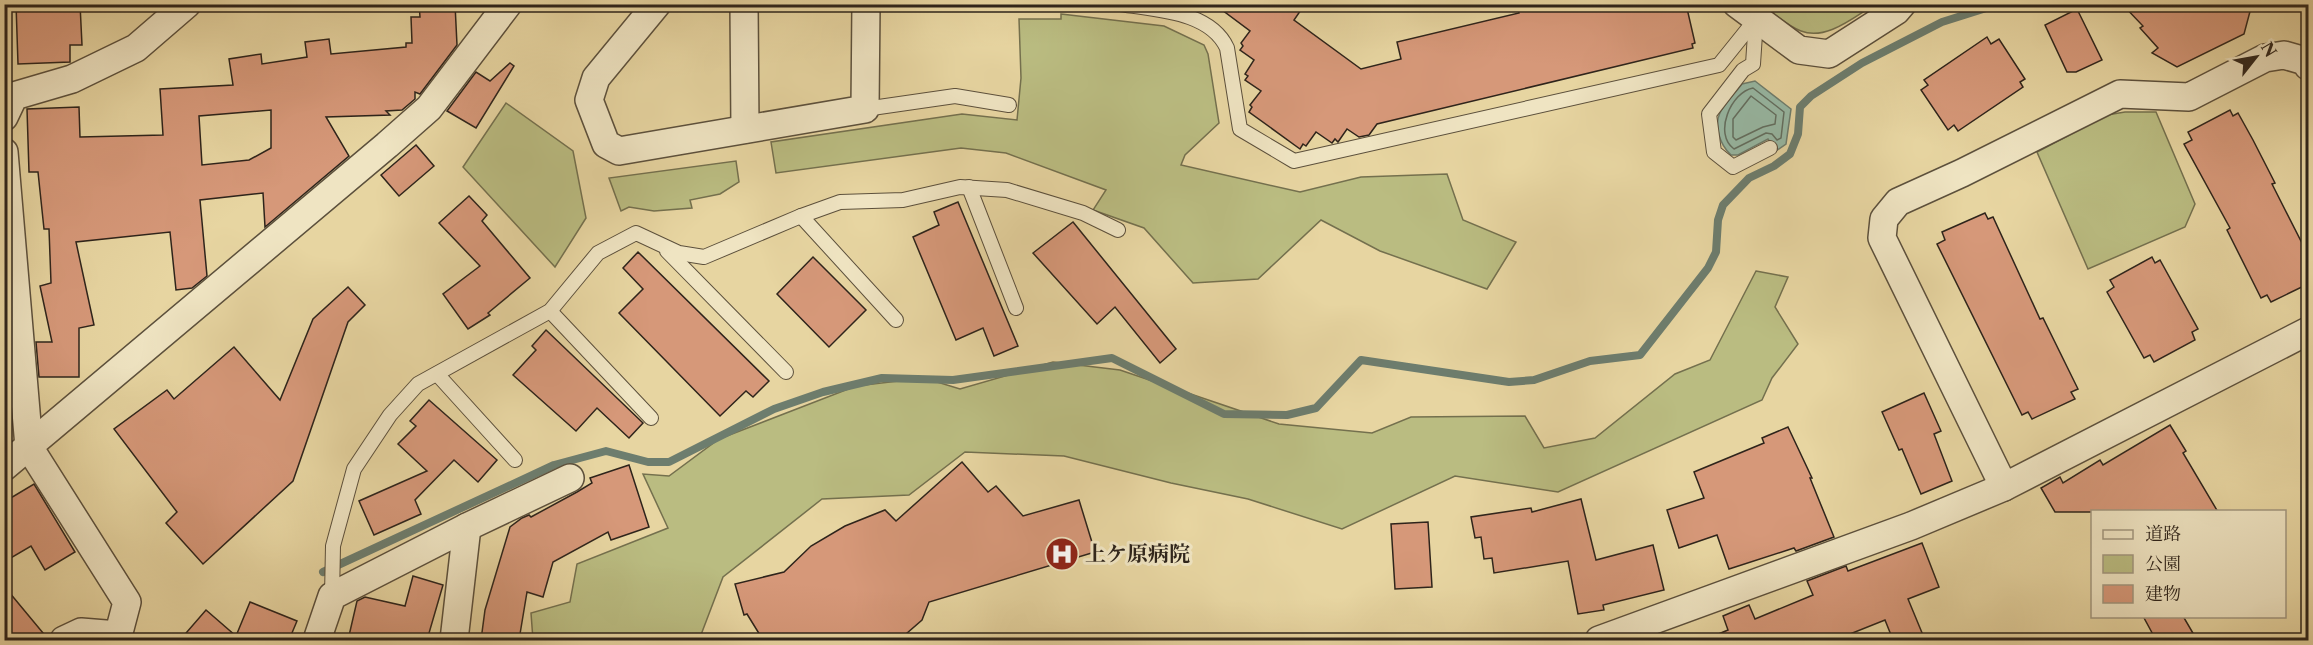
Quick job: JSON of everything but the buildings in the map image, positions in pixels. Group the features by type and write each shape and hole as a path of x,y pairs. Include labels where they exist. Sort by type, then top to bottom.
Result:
{"street":[{"path":"4,117 14,96 72,79 136,48 187,4"},
{"path":"4,467 429,108 508,4"},
{"path":"657,4 596,78 590,100 606,144 619,151 865,109 866,4"},
{"path":"744,4 745,129"},
{"path":"1747,12 1799,50 1829,54 1896,11 1902,4"},
{"path":"2004,486 1882,238 1884,219 1898,202 1962,174 2120,94 2189,97 2265,58 2284,55 2305,61 2308,66"},
{"path":"4,152 29,447 127,602 117,638 81,632 64,640"},
{"path":"1599,640 1911,526 2004,486 2308,331"},
{"path":"317,640 332,596 467,527 570,478"},
{"path":"454,640 467,527"}],"lane":[{"path":"1121,4 1187,15 1222,37 1227,48 1240,129 1294,161 1719,65 1747,12"},
{"path":"1747,12 1753,64 1743,70 1709,114 1714,152 1733,167 1770,148"},
{"path":"865,109 955,96 1009,105"},
{"path":"332,596 333,546 354,469 390,415 418,384 550,311 598,253 636,233 679,253 705,257 840,202 903,200 960,187 1007,190 1083,213 1118,230"},
{"path":"969,188 1016,308"},
{"path":"801,216 897,320"},
{"path":"661,245 786,372"},
{"path":"550,311 651,418"},
{"path":"437,374 515,460"}],"green space":[{"path":"1762,5 1874,5 1830,30 1810,33 1791,26"},
{"path":"1061,14 1164,26 1204,45 1208,54 1219,123 1185,155 1181,165 1300,192 1361,177 1447,174 1463,220 1516,242 1487,289 1380,251 1321,220 1258,279 1193,283 1144,228 1093,210 1106,190 1006,153 961,148 776,173 771,142 962,114 1017,120 1021,78 1019,19 1061,19"},
{"path":"506,103 573,151 586,218 555,267 463,167"},
{"path":"2125,112 2156,112 2195,204 2185,227 2088,269 2037,152 2107,115"},
{"path":"736,161 739,182 720,194 690,200 692,208 654,211 629,207 621,211 609,178"},
{"path":"1756,271 1788,277 1775,307 1798,344 1772,378 1762,400 1558,492 1455,476 1342,529 1248,499 1171,483 1064,456 965,452 909,495 822,499 723,577 699,640 533,640 531,613 570,602 577,564 668,528 643,474 669,476 719,439 856,386 924,378 960,389 1053,362 1120,370 1279,424 1372,433 1411,417 1525,416 1544,448 1595,438 1675,374 1710,360"}],"water":[{"path":"1755,81 1791,109 1786,144 1776,151 1768,139 1738,155 1731,155 1719,134 1719,116 1742,84"}],"waterway":[{"path":"323,572 554,465 606,451 648,462 669,462 774,409 823,392 882,378 953,380 1112,358 1224,414 1287,415 1316,408 1361,360 1509,382 1534,380 1590,361 1640,355 1708,268 1716,252 1718,220 1723,205 1749,178 1774,166 1790,154 1798,134 1800,107 1811,96 1862,63 1942,22 1999,4"}],"place":[{"name":"上ケ原病院","path":"1062,554"}]}
